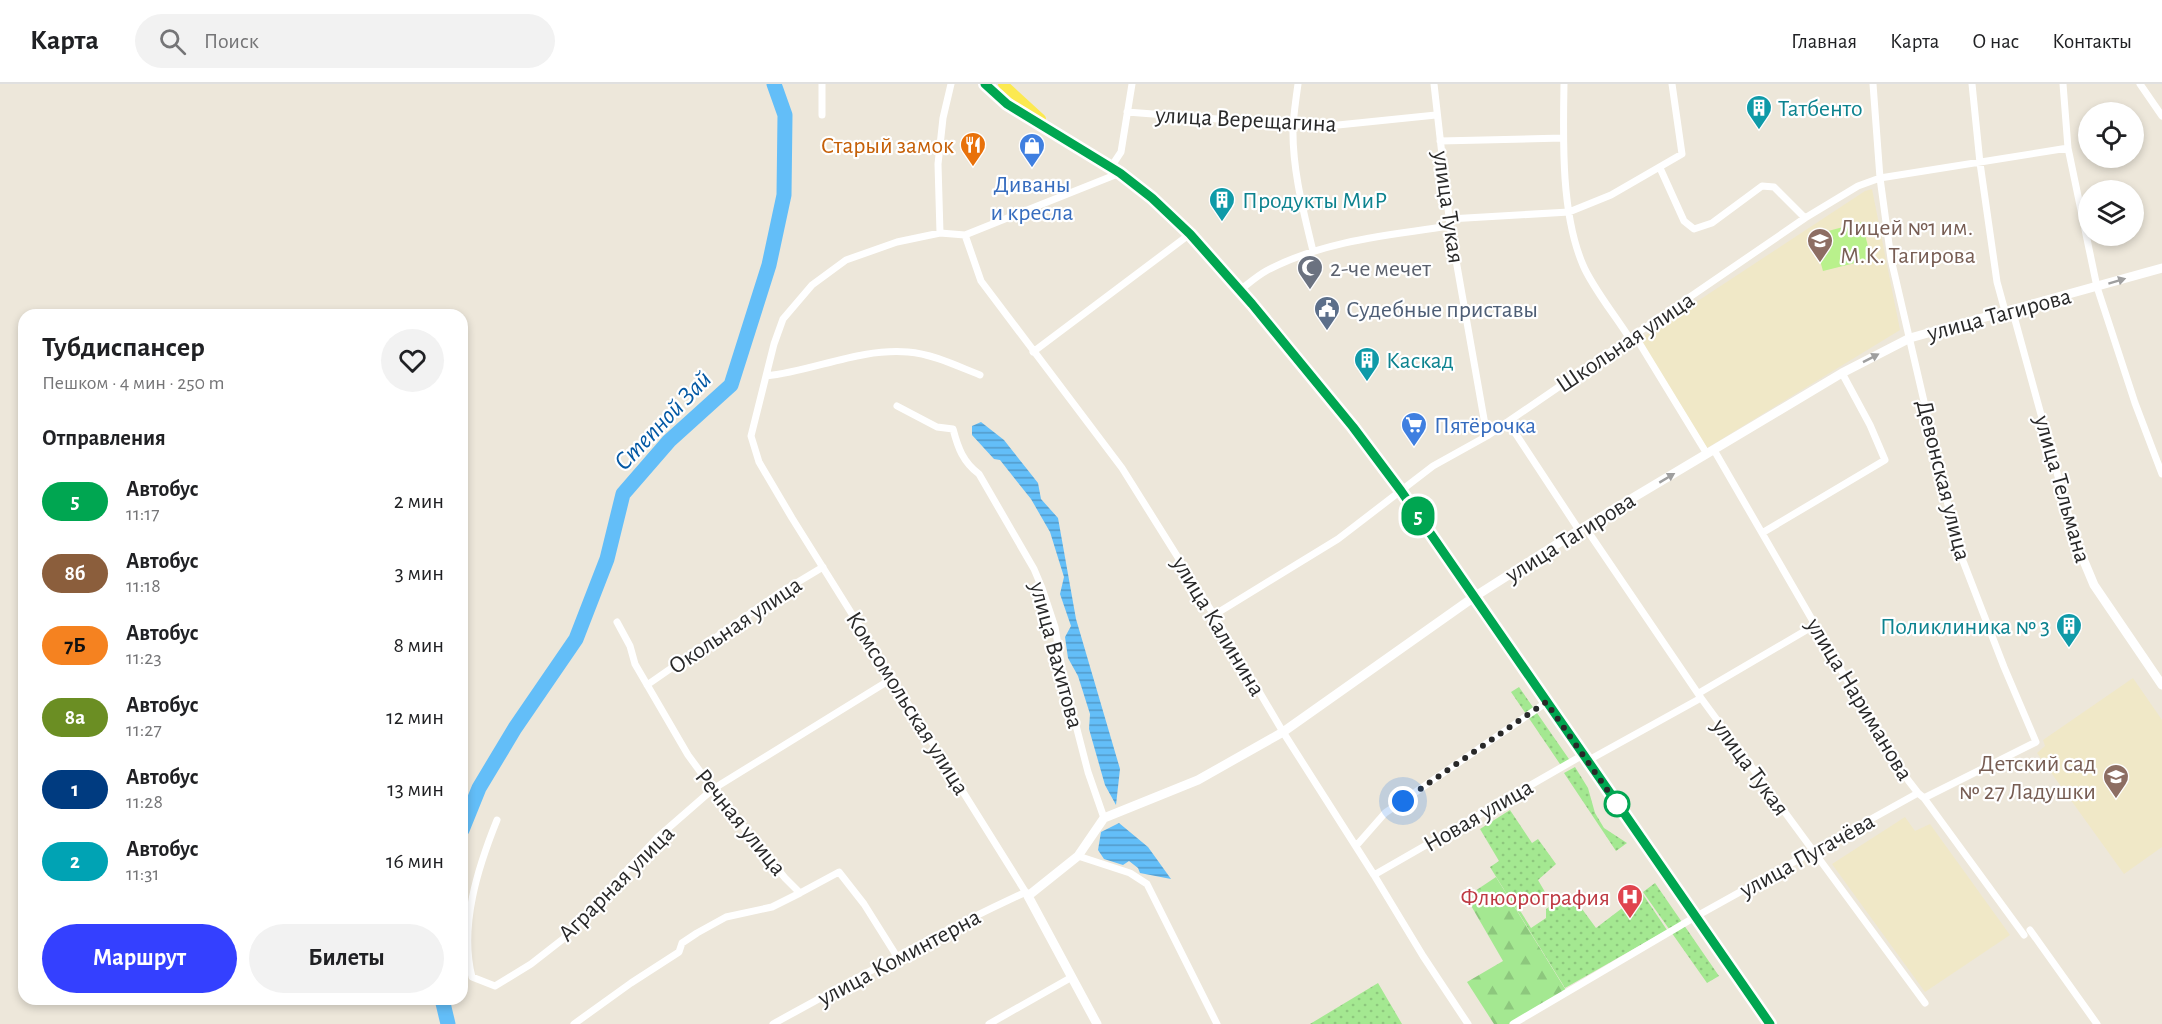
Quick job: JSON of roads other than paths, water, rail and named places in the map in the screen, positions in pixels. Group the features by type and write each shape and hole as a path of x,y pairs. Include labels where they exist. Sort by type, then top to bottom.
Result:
{"main road":[{"path":"985,84 1007,104 1115,170 1152,198 1190,234 1240,290 1353,427 1401,491 1770,1024"},
{"path":"1004,84 1066,140"}],"street":[{"path":"822,84 822,115"},
{"path":"939,233 938,164 943,118 951,84"},
{"path":"965,235 1115,170 1121,152 1132,84"},
{"path":"1298,84 1293,125 1295,160 1302,206 1313,251"},
{"name":"улица Тукая","path":"1434,84 1449,222 1487,436"},
{"name":"улица Нариманова","path":"1564,84 1563,138 1569,212 1576,246 1584,268 1711,452 1762,533 1896,764 2097,1024"},
{"path":"1240,290 1265,272 1313,251 1449,222 1569,212 1611,195 1682,154 1672,84"},
{"name":"Девонская улица","path":"1873,84 1880,178 1891,259 1963,561 2004,667 2037,741 1921,796"},
{"name":"улица Тельмана","path":"1972,84 1980,163 1997,282 2009,310 2076,542 2094,585 2162,685"},
{"path":"2063,84 2068,148 2097,287 2135,403 2162,474"},
{"path":"2140,84 2162,116"},
{"name":"улица Верещагина","path":"1127,112 1293,125 1338,125 1436,115"},
{"path":"1440,141 1563,138"},
{"name":"Школьная улица","path":"1214,615 1338,539 1433,466 1487,436 1805,218 1858,186 1880,178 2068,148"},
{"path":"1660,168 1684,221 1694,229 1713,223 1762,186 1774,187 1805,218"},
{"name":"Комсомольская улица","path":"965,235 939,233 897,242 846,260 812,285 783,319 751,435 759,462 1027,894 1097,1024"},
{"path":"1033,352 1190,234"},
{"name":"улица Калинина","path":"965,235 981,281 1122,468 1214,615 1283,732 1468,1024"},
{"name":"улица Тагирова","path":"1104,818 1198,780 1283,732 1474,597 1582,528 1842,373 1910,338 2162,268"},
{"path":"766,376 787,374 878,352 909,352 934,357 980,375"},
{"path":"1762,533 1886,460 1842,373"},
{"name":"улица Вахитова","path":"897,406 937,427 953,429 960,453 969,467 979,474 1034,569 1055,627 1063,675 1088,772 1104,818"},
{"name":"улица Тукая","path":"1508,422 1813,853 1925,1002"},
{"name":"Окольная улица","path":"647,685 778,594 823,567"},
{"name":"Речная улица","path":"617,622 630,646 635,664 688,755 785,878 800,893 839,872 864,904 896,956"},
{"name":"Новая улица","path":"1374,875 1700,695 1815,625"},
{"name":"Аграрная улица","path":"497,820 484,851 475,884 469,924 468,962 472,977 495,986 531,964 563,939 658,837 713,789 893,678"},
{"path":"1356,846 1385,813 1546,702"},
{"name":"улица Пугачёва","path":"1513,1024 1695,917 1869,820 1921,796"},
{"path":"1027,894 1078,856 1104,818"},
{"path":"1078,856 1130,873 1147,884 1217,1024"},
{"path":"574,1024 631,982 679,952 682,943 697,933 726,917 772,907 800,893"},
{"name":"улица Коминтерна","path":"773,1024 959,923 1027,894"},
{"path":"989,1024 1071,977"}],"water":[{"path":"981,422 1004,440 1038,483 1041,499 1058,518 1076,619 1120,769 1116,805 1105,785 1089,729 1090,714 1078,676 1068,658 1065,637 1071,626 1060,594 1064,577 1050,532 1031,499 1000,460 994,459 972,435 972,426"},
{"path":"1119,823 1148,847 1171,879 1140,873 1138,868 1129,861 1123,865 1104,859 1098,850 1101,832"}],"waterway":[{"name":"Степной Зай","path":"468,815 479,788 515,728 576,639 607,559 623,494 669,441 731,385 769,265 784,195 785,115 774,84"},
{"name":"Степной Зай","path":"443,1005 448,1024"}],"place":[{"name":"Татбенто","path":"1759,131"},
{"name":"Старый замок","path":"973,168"},
{"name":"Диваны и кресла","path":"1032,169"},
{"name":"Продукты МиР","path":"1222,223"},
{"name":"Лицей №1 им. М.К. Тагирова","path":"1820,264"},
{"name":"2-че мечет","path":"1310,291"},
{"name":"Судебные приставы","path":"1327,332"},
{"name":"Каскад","path":"1367,383"},
{"name":"Пятёрочка","path":"1414,448"},
{"name":"Поликлиника № 3","path":"2069,649"},
{"name":"Детский сад № 27 Ладушки","path":"2116,800"},
{"name":"Флюорография","path":"1630,920"}]}
